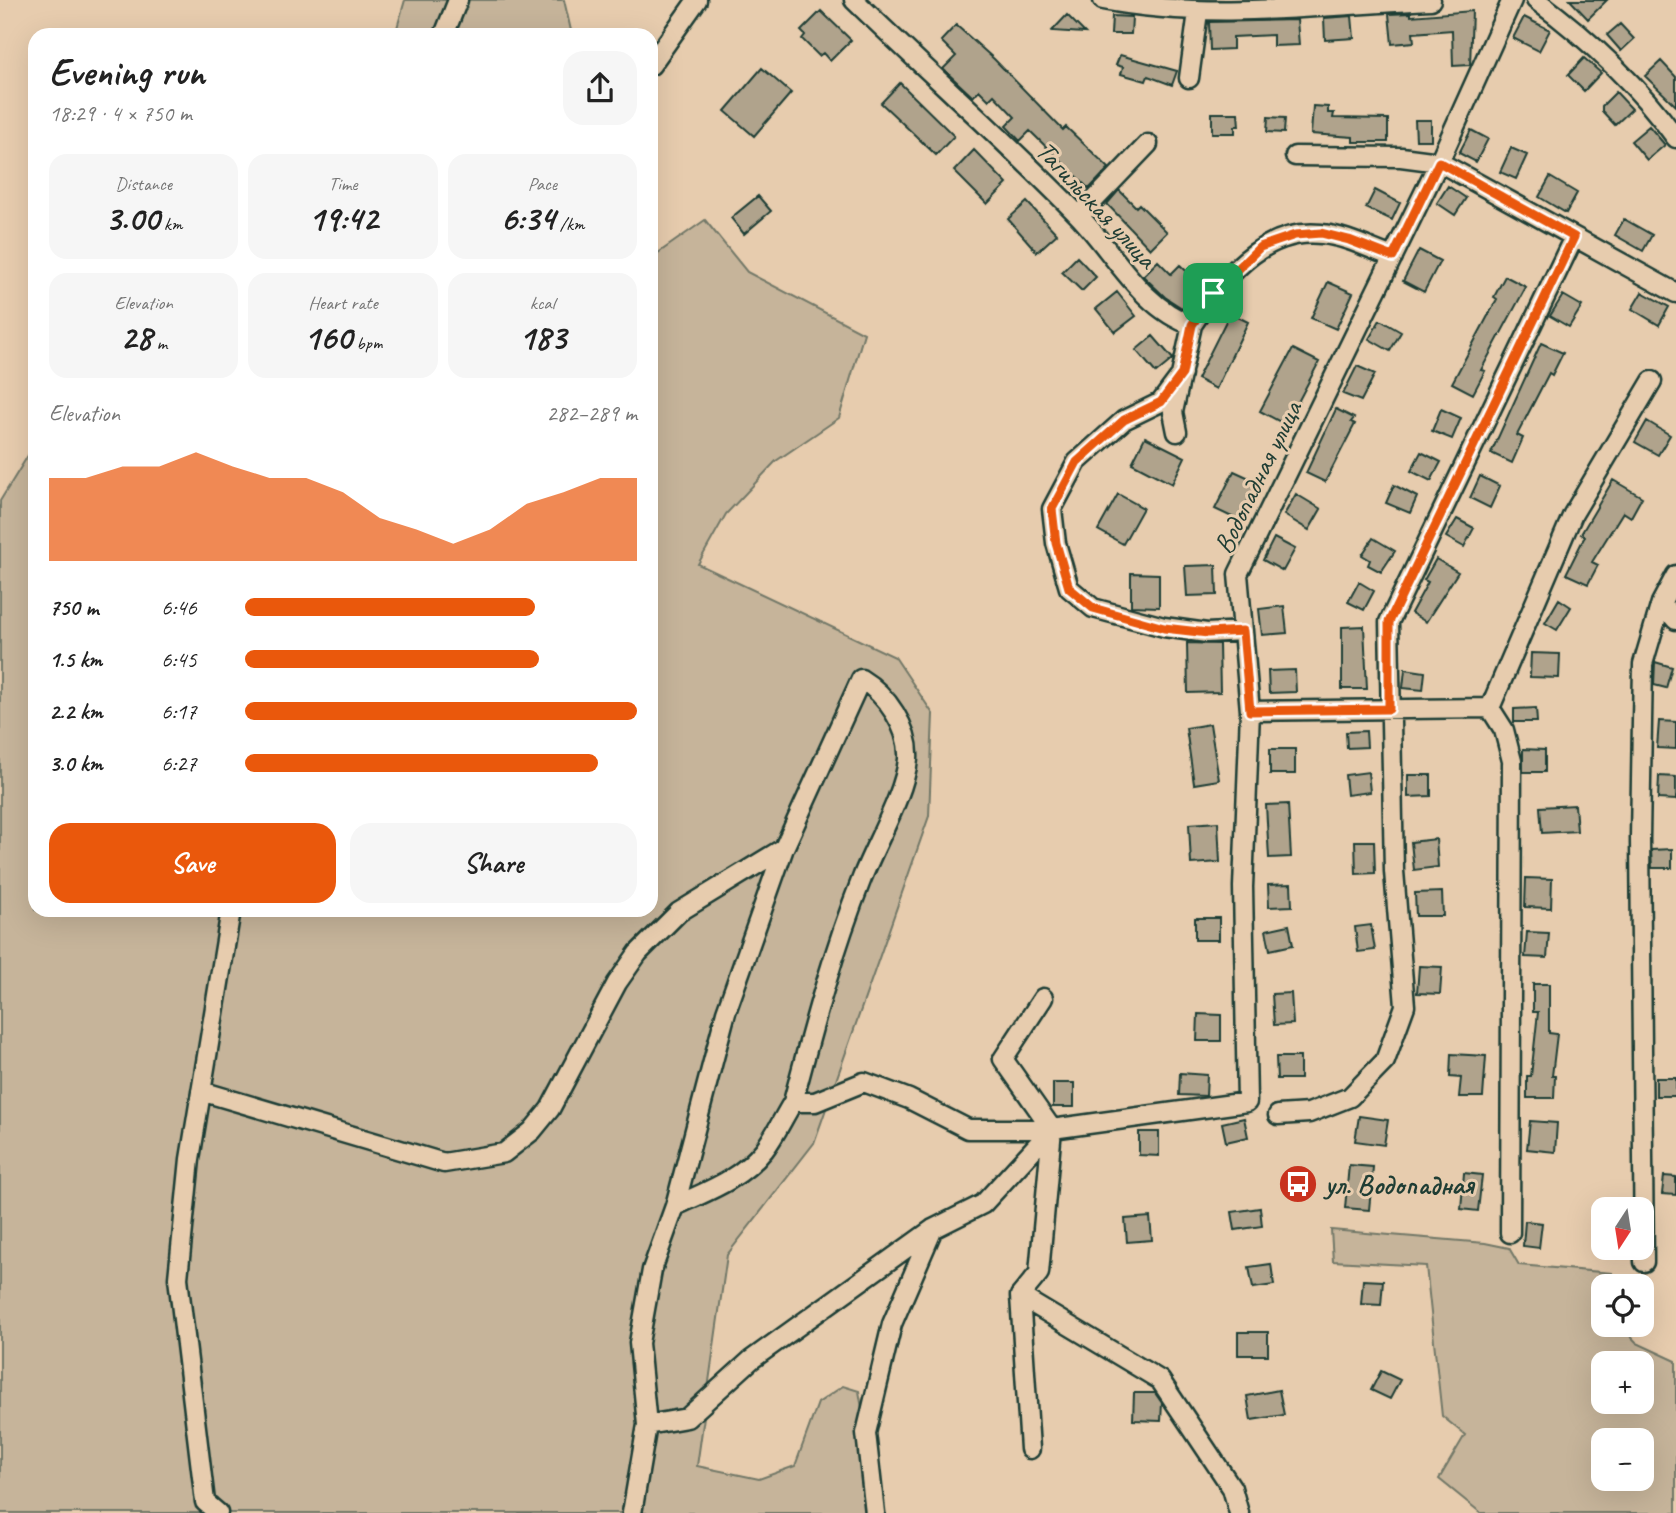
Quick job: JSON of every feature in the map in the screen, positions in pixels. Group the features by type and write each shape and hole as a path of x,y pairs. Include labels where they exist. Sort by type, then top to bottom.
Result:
{"street":[{"path":"447,28 458,0"},
{"path":"658,55 697,0"},
{"name":"Тагильская улица","path":"854,0 1079,216 1147,296 1176,320 1192,325"},
{"path":"1103,0 1198,12 1432,0"},
{"name":"Водопадная улица","path":"1052,1129 1247,1102 1243,887 1250,711 1238,574 1439,162 1512,0"},
{"path":"1536,0 1580,32 1648,99 1676,138"},
{"path":"1189,78 1198,12"},
{"path":"1079,216 1148,144"},
{"path":"1295,156 1401,157 1439,162 1676,293"},
{"path":"1177,432 1173,412 1192,325 1213,293 1260,247 1295,235 1321,233 1349,240 1393,257"},
{"path":"1278,1115 1309,1113 1350,1097 1385,1061 1405,1006 1394,871 1389,622 1574,237"},
{"path":"1182,374 1161,402 1124,420 1077,462 1052,509 1056,543 1069,588 1093,608 1164,628 1208,633 1243,631"},
{"path":"1490,708 1573,514 1652,381"},
{"path":"1644,1262 1640,838 1643,663 1661,603 1676,575"},
{"path":"1661,603 1676,620"},
{"path":"632,1513 647,1425 639,1343 652,1270 675,1206 726,1012 784,848 862,679 885,699 898,720 908,760 829,969 793,1102 764,1149 745,1170 727,1182 675,1206"},
{"path":"1250,711 1490,708"},
{"path":"1490,708 1504,730 1512,761 1510,1233"},
{"path":"201,1091 444,1163 504,1153 532,1131 550,1109 617,984 638,953 679,912 784,848"},
{"path":"218,1513 205,1502 178,1278 190,1159 230,917"},
{"path":"1030,1449 1020,1296 1040,1273 1052,1129 1003,1059 1043,998"},
{"path":"793,1102 815,1102 864,1082 909,1099 968,1129 1052,1129"},
{"path":"647,1425 687,1419 751,1360 933,1229 983,1204 1052,1129"},
{"path":"875,1513 866,1433 892,1324 933,1229"},
{"path":"1020,1296 1160,1380 1232,1488 1238,1513"}],"shaded area":[{"path":"405,0 564,0 570,28 397,28"},
{"path":"705,220 747,272 864,333 839,418 776,461 726,514 698,564 895,657 933,714 929,816 814,1143 727,1255 697,1466 759,1479 795,1466 818,1403 843,1386 859,1391 880,1513 0,1513 0,501 28,455 28,917 658,917 658,253"},
{"path":"1331,1230 1485,1243 1509,1248 1519,1265 1612,1273 1591,1274 1591,1337 1631,1337 1637,1343 1676,1361 1676,1513 1481,1513 1439,1479 1465,1435 1442,1416 1426,1266 1333,1261"}],"building":[{"path":"1570,0 1607,0 1588,19"},
{"path":"821,11 851,40 830,61 823,53 819,56 802,39 805,35 801,31"},
{"path":"1472,11 1470,65 1453,66 1452,30 1413,33 1414,42 1392,44 1389,14 1411,13 1411,16"},
{"path":"1067,15 1085,33 1052,31"},
{"path":"1112,16 1132,17 1131,34 1111,34"},
{"path":"1352,16 1354,38 1325,40 1324,18"},
{"path":"1524,17 1550,30 1539,51 1513,38"},
{"path":"1297,20 1299,45 1273,46 1273,35 1233,37 1233,49 1210,50 1209,22"},
{"path":"1620,24 1634,39 1621,51 1607,35"},
{"path":"956,25 994,59 1063,130 1066,127 1109,168 1089,189 1030,131 1020,141 1006,126 1015,117 994,95 989,100 979,90 973,97 943,69 956,56 941,41"},
{"path":"1120,55 1177,71 1172,85 1148,76 1146,81 1121,74 1123,67 1116,65"},
{"path":"1584,58 1601,73 1584,91 1568,75"},
{"path":"1661,61 1676,77 1676,106 1645,76"},
{"path":"762,68 791,93 754,136 725,111"},
{"path":"900,83 954,136 936,155 881,103"},
{"path":"1616,92 1632,109 1615,125 1602,111 1602,106"},
{"path":"1313,106 1328,107 1328,113 1334,113 1333,118 1388,119 1388,142 1353,142 1353,137 1311,134"},
{"path":"1212,113 1238,113 1239,126 1235,126 1235,133 1212,133"},
{"path":"1268,117 1285,118 1284,133 1267,132"},
{"path":"1415,120 1431,120 1431,140 1416,140"},
{"path":"1649,126 1665,145 1647,160 1631,141"},
{"path":"1471,130 1488,139 1476,162 1459,153"},
{"path":"1511,148 1527,155 1516,179 1500,172"},
{"path":"974,150 1007,184 987,204 954,171"},
{"path":"1550,177 1577,193 1566,213 1539,197"},
{"path":"1448,186 1466,198 1455,215 1437,203"},
{"path":"1119,190 1136,207 1139,204 1167,232 1150,249 1107,204"},
{"path":"1375,190 1400,203 1392,220 1366,208"},
{"path":"758,196 771,211 744,234 731,218"},
{"path":"1027,202 1057,234 1037,252 1008,219"},
{"path":"1624,219 1652,235 1643,251 1615,235"},
{"path":"1419,250 1440,261 1424,292 1403,281"},
{"path":"1077,257 1096,277 1082,291 1062,272"},
{"path":"1158,261 1171,274 1180,265 1203,287 1182,308 1165,297 1143,276"},
{"path":"1505,276 1526,287 1481,370 1485,371 1473,394 1452,383 1497,299 1494,297"},
{"path":"1328,282 1353,293 1336,329 1311,318"},
{"path":"1117,292 1136,316 1115,332 1096,309"},
{"path":"1642,292 1669,307 1659,325 1632,309"},
{"path":"1563,295 1582,306 1569,327 1550,316"},
{"path":"1230,313 1248,322 1216,389 1197,379"},
{"path":"1380,320 1401,332 1390,351 1369,339"},
{"path":"1153,336 1173,359 1156,373 1136,350"},
{"path":"1541,343 1563,353 1552,375 1549,373 1517,435 1523,438 1512,463 1491,453"},
{"path":"1293,349 1319,362 1286,425 1260,411"},
{"path":"1357,366 1375,374 1361,401 1343,394"},
{"path":"1336,409 1354,418 1351,422 1355,424 1325,482 1306,473"},
{"path":"1441,409 1461,418 1452,439 1432,431"},
{"path":"1647,421 1670,435 1658,455 1635,442"},
{"path":"1145,437 1185,457 1172,484 1132,463"},
{"path":"1421,452 1441,462 1431,481 1411,471"},
{"path":"1234,471 1258,482 1238,520 1215,509"},
{"path":"1480,476 1500,486 1490,508 1470,498"},
{"path":"1613,480 1642,497 1631,517 1623,512 1592,562 1598,565 1588,584 1566,574 1585,536 1581,534"},
{"path":"1394,485 1417,497 1410,513 1386,503"},
{"path":"1118,494 1143,508 1123,544 1098,530"},
{"path":"1296,494 1321,509 1309,530 1284,515"},
{"path":"1457,519 1474,528 1464,547 1446,537"},
{"path":"1274,538 1295,549 1283,571 1263,560"},
{"path":"1373,538 1395,551 1381,572 1368,565 1370,560 1362,555"},
{"path":"1436,559 1458,572 1426,622 1411,613 1428,582 1424,580"},
{"path":"1216,565 1217,595 1187,596 1185,566"},
{"path":"1131,573 1159,574 1159,607 1131,606"},
{"path":"1359,582 1374,591 1364,610 1348,602"},
{"path":"1559,599 1571,607 1557,630 1545,623"},
{"path":"1284,606 1287,633 1262,635 1259,609"},
{"path":"1364,626 1367,689 1342,689 1342,627"},
{"path":"1187,643 1219,644 1220,692 1188,693"},
{"path":"1531,653 1560,654 1559,678 1530,677"},
{"path":"1655,662 1672,667 1666,688 1654,685"},
{"path":"1405,669 1425,672 1423,690 1403,688"},
{"path":"1295,670 1296,692 1269,693 1268,671"},
{"path":"1536,708 1537,722 1514,722 1514,709"},
{"path":"1659,721 1676,722 1676,749 1657,748"},
{"path":"1210,724 1219,780 1194,784 1186,728"},
{"path":"1366,731 1367,747 1347,748 1346,732"},
{"path":"1270,749 1295,749 1295,774 1270,774"},
{"path":"1523,749 1545,750 1545,772 1523,772"},
{"path":"1368,772 1370,792 1347,795 1345,775"},
{"path":"1408,775 1431,775 1431,796 1408,797"},
{"path":"1659,776 1676,777 1676,800 1658,799"},
{"path":"1288,804 1291,857 1269,858 1266,805"},
{"path":"1575,805 1577,831 1542,833 1540,807"},
{"path":"1218,822 1220,862 1191,864 1189,824"},
{"path":"1436,839 1438,867 1414,870 1411,842"},
{"path":"1355,841 1374,841 1375,873 1356,874"},
{"path":"1672,849 1672,868 1652,868 1651,850"},
{"path":"1526,878 1552,879 1551,908 1525,907"},
{"path":"1291,884 1292,906 1269,907 1268,885"},
{"path":"1442,892 1443,916 1416,916 1415,893"},
{"path":"1195,918 1219,918 1219,940 1195,940"},
{"path":"1289,925 1293,945 1270,950 1266,930"},
{"path":"1371,925 1375,950 1358,952 1355,927"},
{"path":"1527,932 1549,933 1547,958 1525,957"},
{"path":"1419,966 1442,967 1440,994 1417,993"},
{"path":"1533,984 1549,984 1549,1033 1557,1034 1552,1076 1555,1076 1554,1098 1527,1098 1527,1076 1531,1076 1538,1012 1533,1012"},
{"path":"1291,993 1293,1024 1274,1025 1272,994"},
{"path":"1198,1014 1221,1015 1221,1041 1197,1041"},
{"path":"1451,1054 1486,1056 1483,1097 1459,1097 1461,1078 1450,1077"},
{"path":"1276,1057 1300,1057 1300,1079 1277,1079"},
{"path":"1180,1073 1207,1075 1206,1096 1179,1095"},
{"path":"1656,1078 1676,1078 1676,1096 1656,1096"},
{"path":"1053,1083 1074,1083 1074,1107 1053,1107"},
{"path":"1359,1116 1388,1120 1384,1145 1355,1141"},
{"path":"1244,1118 1248,1137 1226,1142 1222,1123"},
{"path":"1530,1121 1557,1123 1555,1152 1527,1149"},
{"path":"1139,1132 1159,1132 1159,1156 1139,1155"},
{"path":"1349,1165 1373,1167 1369,1210 1345,1208"},
{"path":"1464,1173 1482,1175 1478,1211 1461,1209"},
{"path":"1664,1176 1676,1177 1676,1195 1662,1194"},
{"path":"1260,1208 1262,1226 1235,1230 1232,1212"},
{"path":"1150,1217 1152,1240 1127,1242 1125,1219"},
{"path":"1525,1221 1542,1223 1539,1248 1523,1246"},
{"path":"1271,1264 1274,1285 1253,1288 1249,1267"},
{"path":"1363,1280 1383,1281 1381,1305 1361,1304"},
{"path":"1238,1332 1268,1332 1268,1355 1238,1355"},
{"path":"1381,1371 1400,1380 1390,1399 1371,1390"},
{"path":"1279,1390 1284,1415 1251,1420 1247,1396"},
{"path":"1134,1393 1155,1393 1162,1403 1161,1421 1133,1420"}],"place":[{"name":"ул. Водопадная","path":"1298,1184"}],"route":[{"path":"1439,162 1574,237 1389,622 1389,709 1250,711 1243,631 1208,633 1164,628 1093,608 1069,588 1056,543 1052,509 1077,462 1124,420 1161,402 1182,374 1192,325 1213,293 1260,247 1295,235 1321,233 1349,240 1393,257 1439,162"}]}
